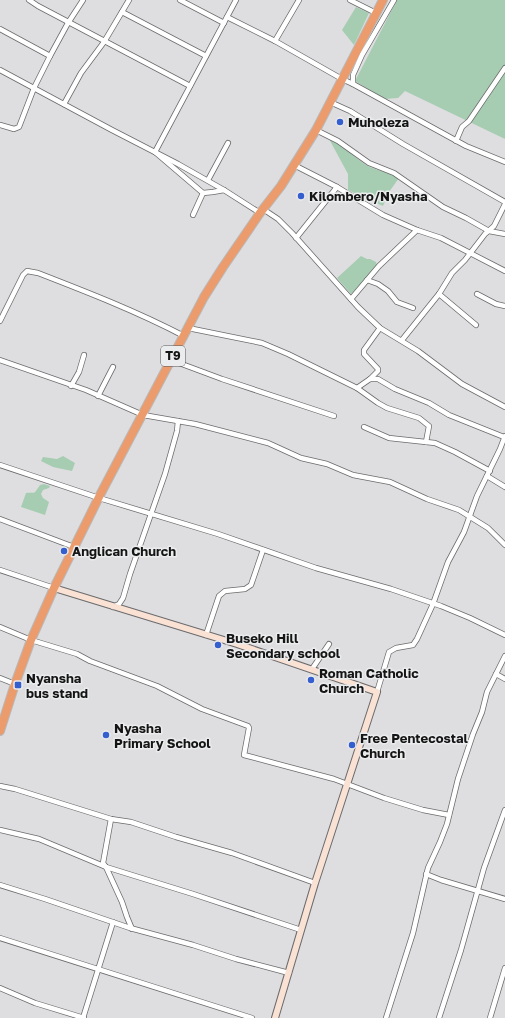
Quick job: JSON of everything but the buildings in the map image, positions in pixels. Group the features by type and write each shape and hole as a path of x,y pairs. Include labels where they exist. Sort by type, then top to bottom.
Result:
{"highway":[{"name":"T9","path":"0,732 14,684 31,640 54,588 171,360 222,267 261,211 281,186 316,130 383,0"}],"street":[{"path":"29,0 68,23 190,86"},
{"path":"0,125 14,129 19,127 34,88 50,56 68,23 83,0"},
{"path":"64,104 81,73 104,42 129,0"},
{"path":"180,0 224,22"},
{"path":"156,152 236,0"},
{"path":"275,41 299,0"},
{"path":"350,0 376,13"},
{"path":"353,84 353,75 362,55 394,0"},
{"path":"122,12 206,56"},
{"path":"227,17 275,41 476,152 505,162"},
{"path":"0,29 50,56"},
{"path":"456,140 462,127 468,121 505,68"},
{"path":"0,70 156,152 278,219 351,299 380,328 402,340 462,384 505,407"},
{"path":"330,102 350,111 403,144 505,203 494,226 452,273 439,294 402,340"},
{"path":"316,130 338,141 369,163 394,173 444,207 489,231 505,234"},
{"path":"208,180 228,143"},
{"path":"156,152 203,192 224,190"},
{"path":"294,165 383,215 417,230 441,238 505,272"},
{"path":"296,238 337,188"},
{"path":"193,214 203,192"},
{"path":"351,299 379,266 417,230"},
{"path":"0,321 24,275 27,272 38,273 186,332 262,343 288,354 357,388 387,408 419,418 429,426 426,442"},
{"path":"367,280 378,284 388,291 396,302 413,308"},
{"path":"439,294 476,325"},
{"path":"477,294 496,304 505,306"},
{"path":"357,388 378,371 378,369 364,354 364,350 380,328"},
{"path":"71,386 79,372 84,355"},
{"path":"0,360 98,396 143,415 195,424 268,443 301,458 327,464 353,475 390,482 427,499 459,510 488,528 505,545"},
{"path":"171,360 222,379 334,416"},
{"path":"98,396 113,367"},
{"path":"275,1018 315,883 378,692 389,652 396,648 413,644 417,639 433,604 448,562 464,532 477,496 490,470 503,450 505,436 449,414 429,403 391,387 378,379 370,379"},
{"path":"113,607 119,604 123,598 166,469 177,431 178,421"},
{"path":"364,427 389,438 434,443 490,470"},
{"path":"0,465 99,498 218,534 316,568 374,584 470,618 505,635"},
{"path":"487,476 505,487"},
{"path":"0,519 74,547"},
{"path":"206,635 219,596 226,591 245,589 251,585 263,550"},
{"path":"0,570 312,669 378,692"},
{"path":"0,628 31,640 77,654 90,661 157,686 202,709 248,726 249,728 244,754 348,784 384,798 417,808 449,815"},
{"path":"312,669 329,644"},
{"path":"386,1018 413,933 430,861 440,842 463,764 482,712 487,692 505,656"},
{"path":"496,674 505,678"},
{"path":"0,678 14,684"},
{"path":"0,786 15,788 112,819 131,822 232,853 315,883"},
{"path":"439,1018 484,868 505,810"},
{"path":"112,819 103,855 103,863 122,902 126,917 132,929"},
{"path":"0,830 39,839 106,867 194,894 302,930"},
{"path":"426,874 505,899"},
{"path":"0,885 132,929 289,973"},
{"path":"0,988 35,1003 84,1018 113,922"},
{"path":"0,938 252,1018"},
{"path":"490,1018 505,968"}],"green space":[{"path":"397,0 505,0 505,139 405,91 398,98 385,99 355,81"},
{"path":"356,7 369,13 354,45 342,30"},
{"path":"328,137 366,165 399,178 389,192 383,206 348,190 348,174"},
{"path":"361,256 376,262 377,266 351,294 337,278"},
{"path":"63,456 75,463 72,471 53,467 41,461 43,457 57,459"},
{"path":"44,484 50,486 49,488 43,490 41,494 43,498 49,502 45,515 21,507 26,493 34,492 40,485"}],"place":[{"name":"Muholeza","path":"340,122"},
{"name":"Kilombero/Nyasha","path":"301,196"},
{"name":"Anglican Church","path":"64,551"},
{"name":"Buseko Hill Secondary school","path":"218,645"},
{"name":"Roman Catholic Church","path":"311,680"},
{"name":"Nyansha bus stand","path":"18,685"},
{"name":"Nyasha Primary School","path":"106,735"},
{"name":"Free Pentecostal Church","path":"352,745"}]}
